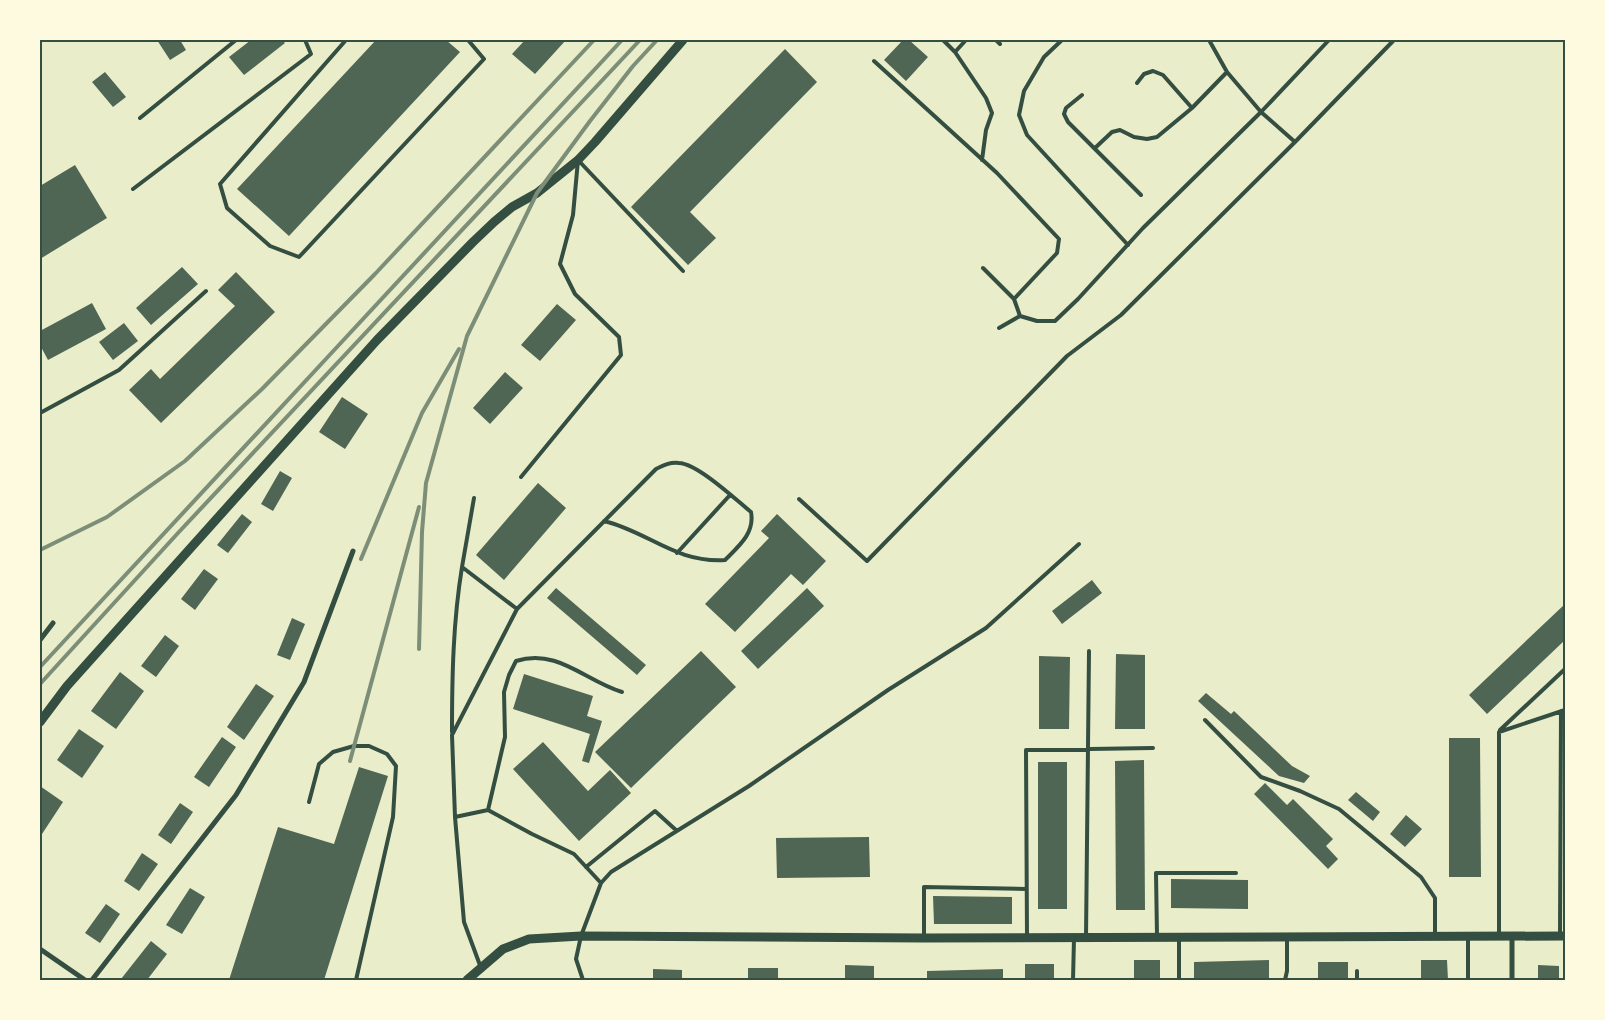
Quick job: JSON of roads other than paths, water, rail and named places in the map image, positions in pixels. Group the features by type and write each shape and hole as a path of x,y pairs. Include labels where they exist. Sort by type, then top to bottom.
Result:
{"street":[{"path":"40,722 67,686 377,340 494,222 512,207 537,193 578,160 683,40"},
{"path":"92,980 236,796 304,682 353,551"},
{"path":"40,640 53,623"},
{"path":"467,980 502,949 529,939 581,936 1179,938 1562,936"},
{"path":"1512,936 1512,980"},
{"path":"40,950 85,980"}],"lane":[{"path":"140,118 236,40"},
{"path":"133,189 311,54 305,40"},
{"path":"346,40 220,184 227,208 270,246 298,257 484,58 468,40"},
{"path":"943,40 955,52 986,98 992,113 986,130 982,160"},
{"path":"955,52 966,40"},
{"path":"996,40 1000,44"},
{"path":"1062,40 1044,57 1024,91 1019,115 1027,135 1128,245"},
{"path":"1209,40 1227,72 1261,112 1295,142"},
{"path":"999,328 1020,316 1037,321 1055,321 1261,112 1329,40"},
{"path":"799,499 867,561 1067,356 1120,315 1295,142 1394,40"},
{"path":"874,61 997,173 1059,239 1056,253 1014,299"},
{"path":"1137,83 1144,74 1152,71 1163,75 1192,108"},
{"path":"1095,148 1112,132 1120,130 1134,137 1147,139 1157,137 1192,108 1227,72"},
{"path":"1082,95 1066,108 1064,114 1068,122 1140,195"},
{"path":"578,160 683,271"},
{"path":"521,477 621,355 619,337 575,294 560,264 573,215 578,160"},
{"path":"982,268 1014,299 1020,316"},
{"path":"40,414 119,370 206,292"},
{"path":"452,735 517,609 604,521 656,469 669,463 681,463 695,468 751,512 753,522 747,538 725,560 708,561 677,553 616,524 604,521"},
{"path":"677,553 730,496"},
{"path":"474,498 456,604 453,650 452,735 464,922 481,968"},
{"path":"583,980 576,960 581,936 601,882 611,872 749,786 888,690 986,628 1079,544"},
{"path":"462,567 517,609"},
{"path":"1086,938 1089,650"},
{"path":"488,810 505,737 504,692 516,661 530,657 544,658 573,668 622,692"},
{"path":"1499,936 1499,732 1565,669"},
{"path":"1499,732 1563,710 1562,936"},
{"path":"1205,720 1261,777 1300,791 1339,809 1421,878 1435,898 1435,936"},
{"path":"309,802 319,764 334,752 354,746 369,746 388,754 396,766 393,817 356,980"},
{"path":"1027,938 1026,750 1153,748"},
{"path":"456,817 488,810 574,854 601,882"},
{"path":"586,867 655,811 677,831"},
{"path":"1157,938 1156,873 1236,873"},
{"path":"924,938 924,887 1026,889"},
{"path":"1468,936 1468,980"},
{"path":"1285,980 1287,971 1287,937"},
{"path":"1074,938 1074,980"},
{"path":"1179,938 1179,980"},
{"path":"1357,970 1357,980"}],"railway":[{"path":"40,550 107,517 185,461 262,389 375,274 594,40"},
{"path":"40,667 622,40"},
{"path":"40,684 178,533 640,40"},
{"path":"419,649 422,532 426,483 467,336 537,193 633,66 657,40"},
{"path":"361,559 422,413 459,349"},
{"path":"350,761 419,507"}]}
